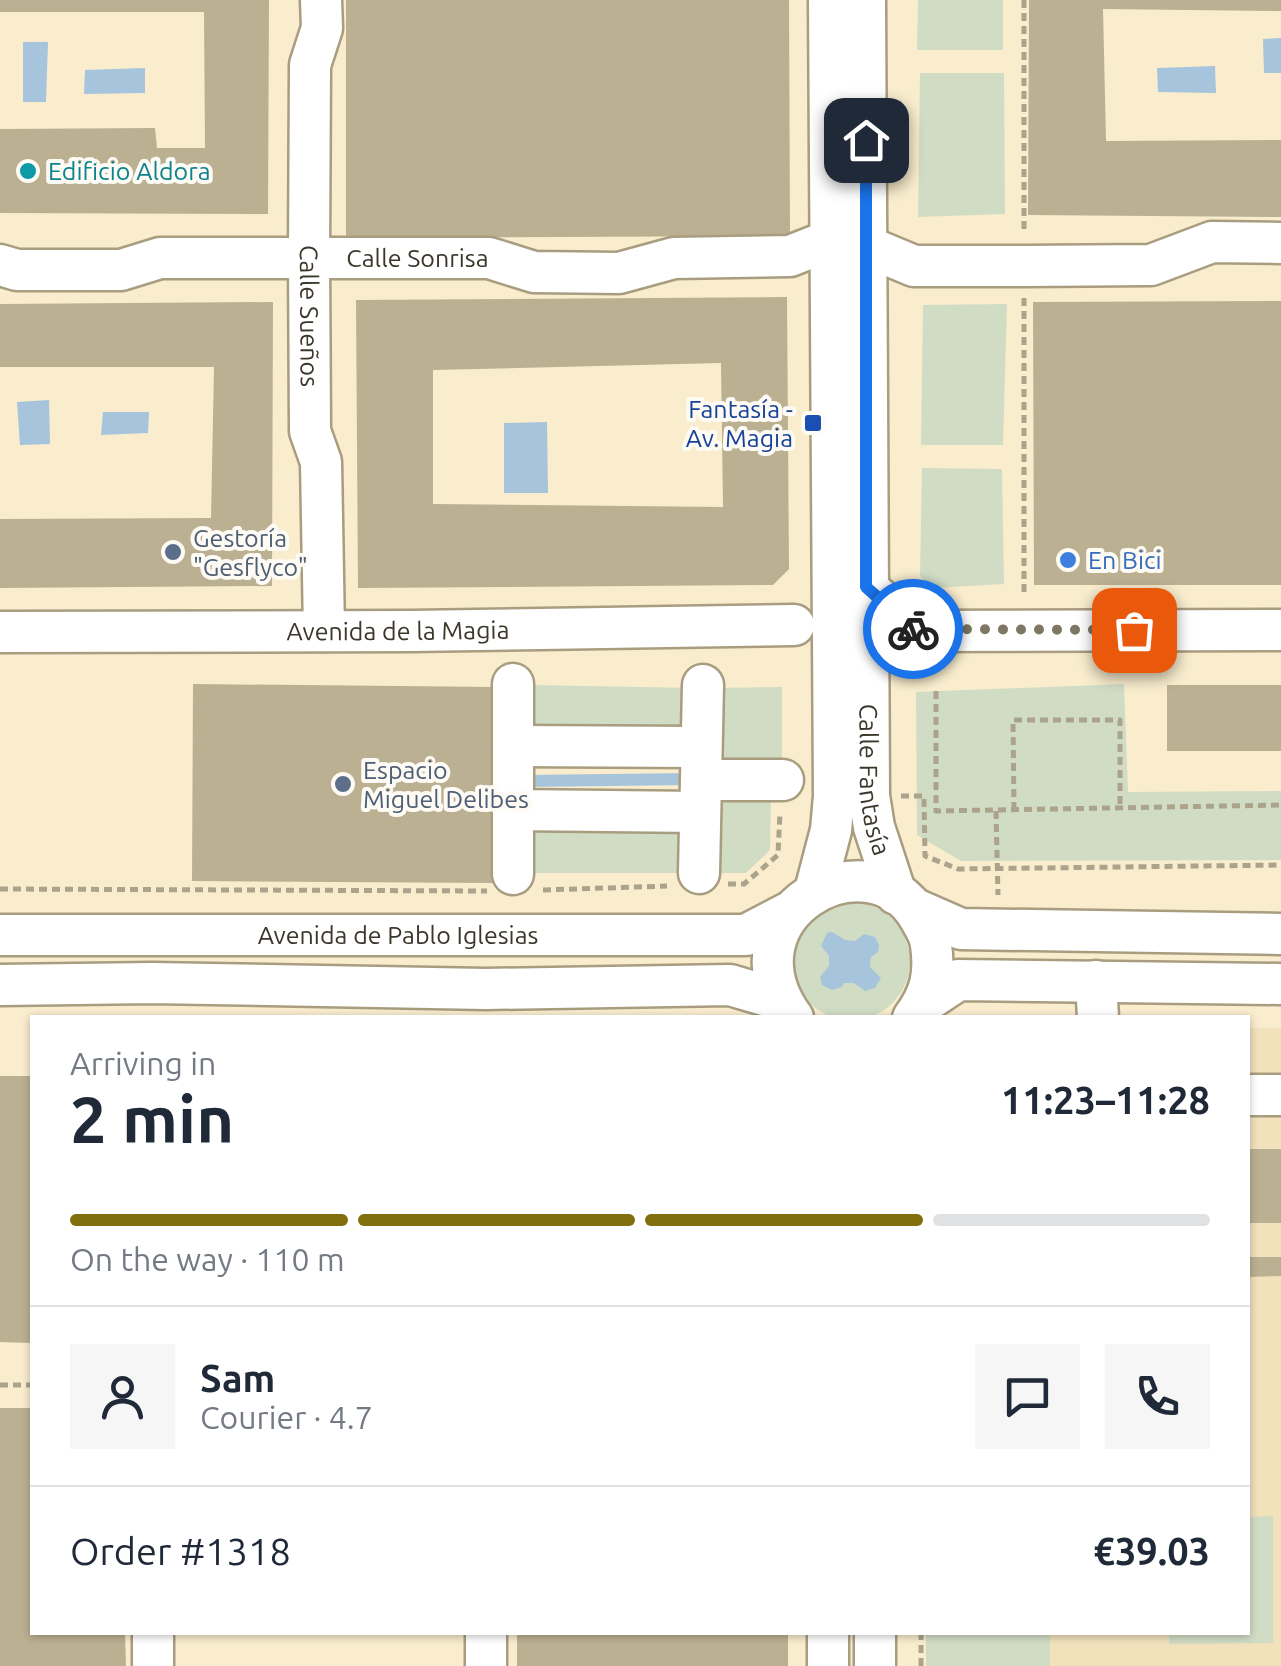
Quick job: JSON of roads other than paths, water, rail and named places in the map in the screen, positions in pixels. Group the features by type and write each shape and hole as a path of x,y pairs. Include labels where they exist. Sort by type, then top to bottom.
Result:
{"street":[{"name":"Calle Sueños","path":"321,0 322,28 310,65 309,258 310,431 321,462 324,631"},
{"name":"Calle Fantasía","path":"787,1009 772,970 775,939 803,901 832,830 850,678 847,243 829,0"},
{"name":"Calle Fantasía","path":"847,243 866,0"},
{"path":"847,243 914,266 1024,266 1151,265 1212,242 1281,243"},
{"name":"Calle Sonrisa","path":"0,265 16,270 122,270 160,258 489,258 534,272 620,273 674,258 790,256 847,243"},
{"path":"916,631 850,678 794,625 849,588 916,631 1281,630"},
{"name":"Avenida de la Magia","path":"0,632 794,625"},
{"name":"Calle Fantasía","path":"850,678 874,827 905,901 930,937 934,970 919,1010"},
{"path":"513,684 516,885"},
{"path":"697,881 702,686"},
{"path":"514,746 782,795"},
{"path":"514,810 701,779"},
{"name":"Avenida de Pablo Iglesias","path":"0,935 746,935 842,882 871,884 905,901"},
{"path":"905,901 961,930 1281,934"},
{"path":"919,1010 958,980 1097,999 1281,984"},
{"name":"Avenida de Pablo Iglesias","path":"0,985 152,1000 486,1003 730,985 787,1009"},
{"path":"1250,1095 1281,1095"},
{"path":"153,1635 153,1666"},
{"path":"486,1635 486,1666"},
{"path":"828,1635 828,1666"},
{"path":"875,1635 875,1666"}],"water":[{"path":"1281,38 1281,73 1264,73 1263,39"},
{"path":"23,42 48,42 46,102 23,102"},
{"path":"1215,66 1216,93 1158,92 1157,68"},
{"path":"145,68 145,93 84,94 85,70"},
{"path":"49,400 50,444 20,445 17,402"},
{"path":"103,412 149,412 148,433 101,435"},
{"path":"547,422 548,493 504,493 504,423"},
{"path":"692,773 692,785 526,787 525,775"},
{"path":"827,933 845,940 855,941 864,934 875,937 878,952 871,957 870,967 881,978 875,988 865,991 854,983 844,983 832,990 822,985 820,977 829,966 829,956 821,946"}],"place":[{"name":"Edificio Aldora","path":"28,171"},
{"name":"Fantasía - Av. Magia","path":"813,423"},
{"name":"Gestoría \"Gesflyco\"","path":"173,552"},
{"name":"En Bici","path":"1068,560"},
{"name":"Espacio Miguel Delibes","path":"343,784"}]}
